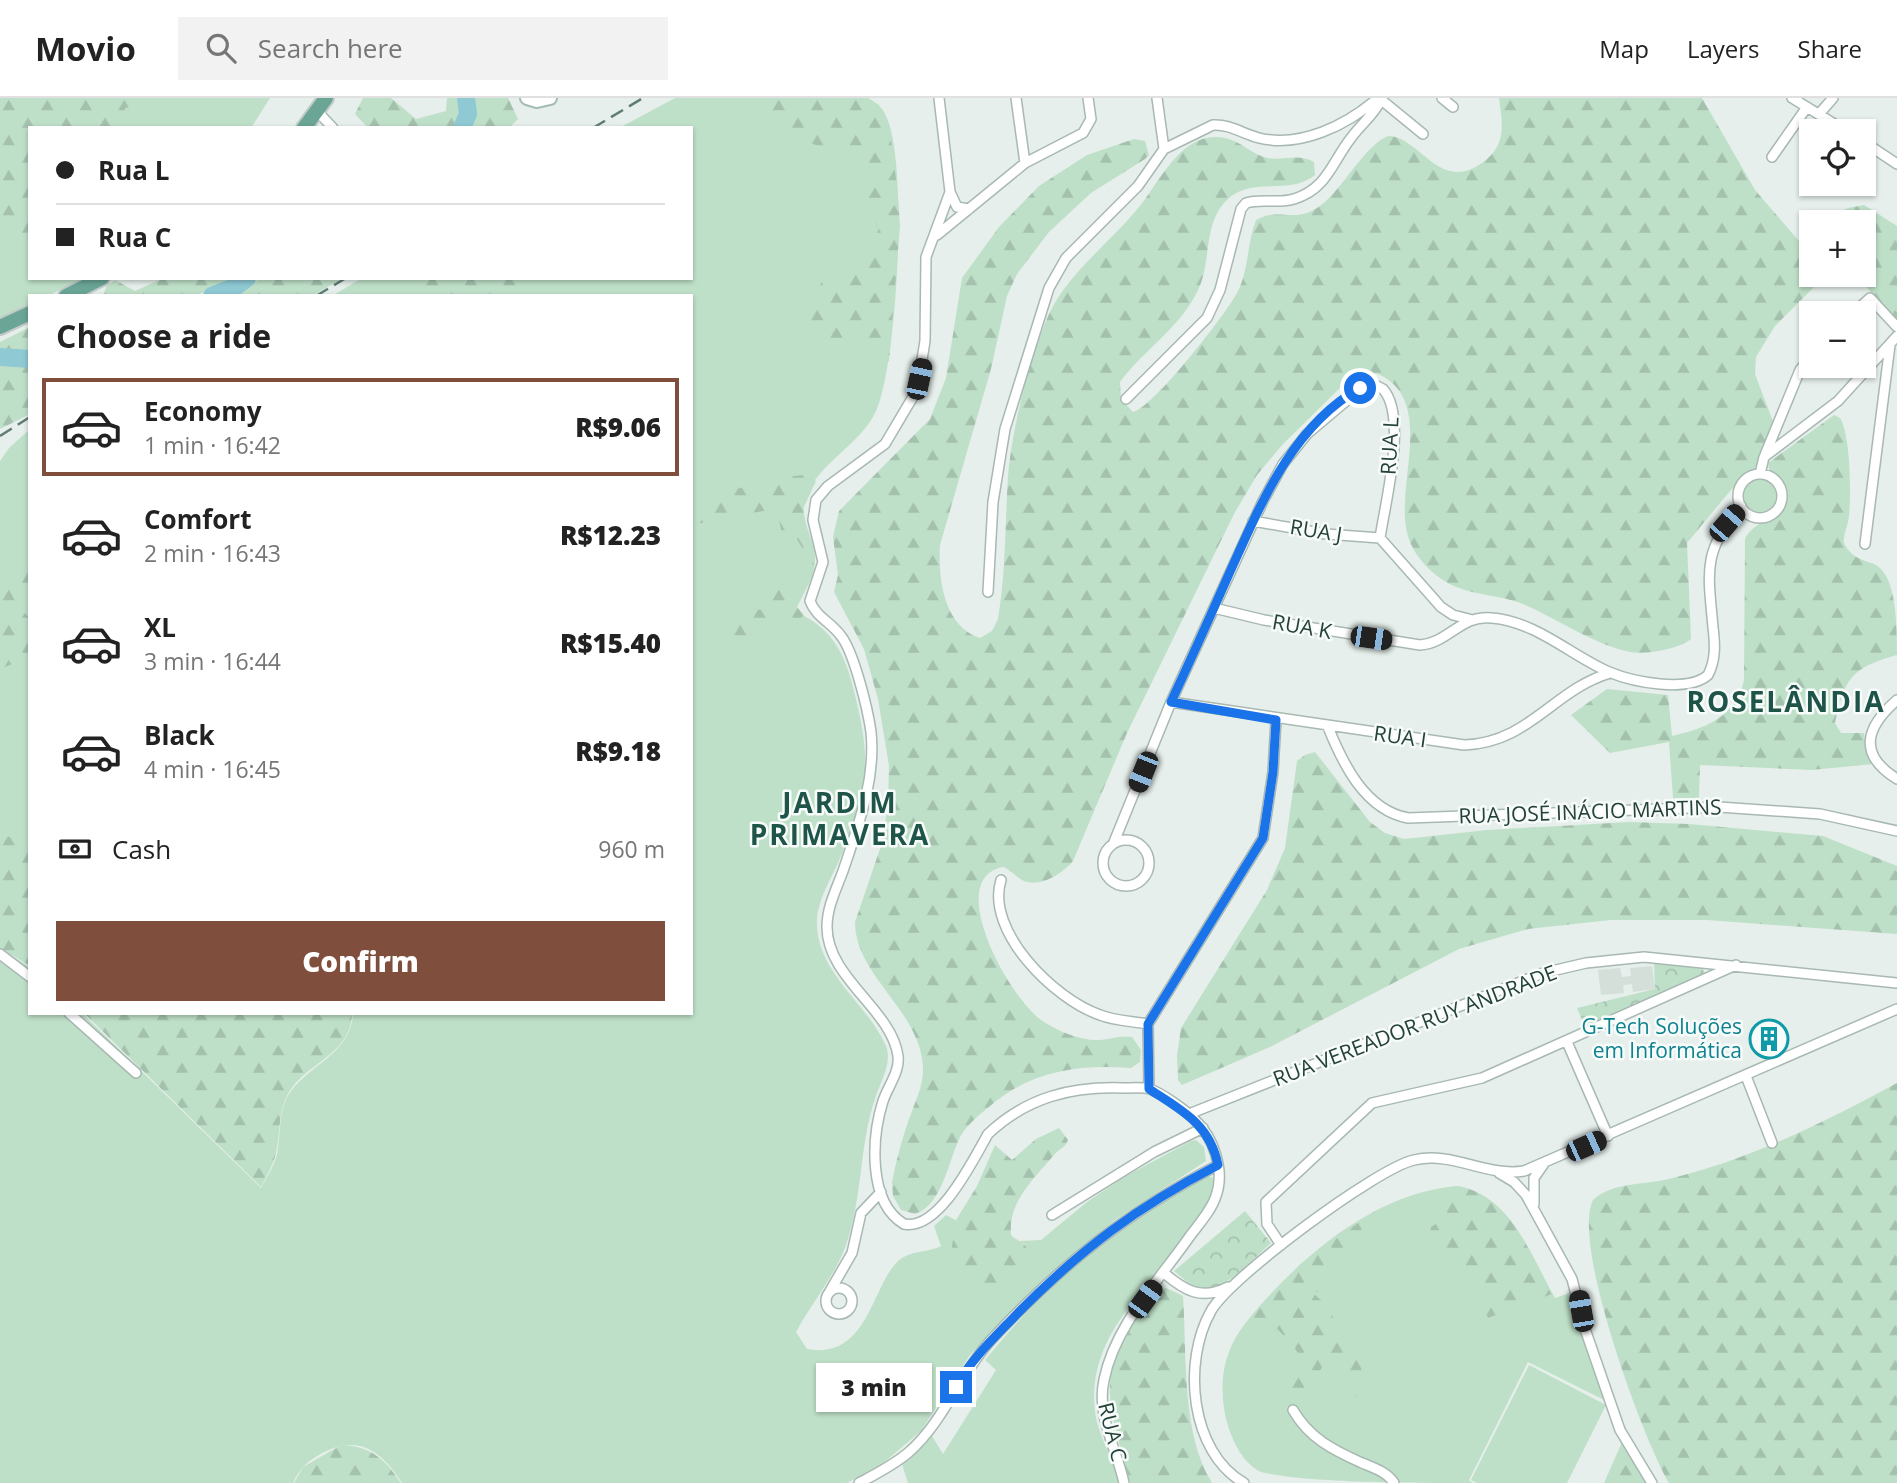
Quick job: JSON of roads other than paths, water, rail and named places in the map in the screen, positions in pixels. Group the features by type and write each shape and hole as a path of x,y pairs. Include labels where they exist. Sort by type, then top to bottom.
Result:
{"main road":[{"path":"306,126 326,98"},
{"path":"70,294 98,280"},
{"path":"0,327 28,314"}],"street":[{"path":"527,98 537,101 550,98"},
{"path":"939,98 950,192 957,207 969,209"},
{"path":"1016,98 1025,163"},
{"path":"936,236 1025,163 1075,139 1088,128 1091,120 1088,98"},
{"path":"1157,98 1164,149"},
{"path":"1441,98 1453,107"},
{"path":"1792,98 1827,119"},
{"path":"1819,114 1833,98"},
{"path":"988,592 993,502 1005,429 1049,288 1066,258 1139,186 1164,149 1213,125 1269,140 1306,137 1342,123 1379,99"},
{"path":"1379,99 1423,134"},
{"path":"1126,399 1207,318 1220,290 1241,209 1246,203 1290,201 1317,188 1329,176 1349,140 1370,119 1379,99"},
{"path":"1772,157 1807,107"},
{"path":"317,111 331,126"},
{"path":"1876,150 1897,164"},
{"path":"859,1483 909,1452 939,1415 974,1360 1066,1264 1117,1224 1218,1165 1203,1128 1189,1114 1149,1089 1078,1089 1059,1092 1031,1104 988,1135 943,1205 921,1222 908,1225 900,1222 889,1211 881,1192 876,1148 878,1122 896,1070 897,1053 889,1033 836,958 827,930 830,904 868,791 870,730 848,645 839,632 817,614 810,601 823,562 813,513 820,494 885,444 917,390 925,341 926,257 936,236 950,192"},
{"path":"1876,304 1897,327"},
{"path":"1765,457 1838,401 1897,336"},
{"path":"1865,544 1891,345"},
{"path":"1760,474 1799,372"},
{"name":"RUA L","path":"1253,521 1283,464 1307,434 1357,390 1376,384 1389,397 1394,421 1380,538"},
{"path":"1760,474 1771,477 1779,486 1780,505 1772,514 1761,517 1749,515 1741,506 1738,494 1741,485 1751,476 1760,474"},
{"path":"1441,607 1453,615 1469,619 1492,618 1518,624 1610,673 1681,686 1695,684 1708,675 1714,650 1709,562 1718,535 1741,506"},
{"path":"1114,842 1122,839 1135,841 1147,853 1147,871 1137,883 1121,886 1105,874 1103,858 1114,842 1171,702 1253,521"},
{"name":"RUA J","path":"1253,521 1326,534 1380,538"},
{"path":"1380,538 1441,607 1449,621 1448,636"},
{"name":"RUA K","path":"1214,608 1349,635 1420,645 1433,644 1448,636"},
{"path":"1448,636 1469,619"},
{"path":"1587,682 1595,673 1592,662"},
{"name":"RUA I","path":"1171,702 1276,720 1464,745 1482,745 1517,732 1587,682 1610,673"},
{"path":"1897,700 1873,726 1869,740 1878,762 1897,779"},
{"path":"1149,1089 1148,1024 1263,838 1273,772 1276,720"},
{"name":"RUA JOSÉ INÁCIO MARTINS","path":"1328,727 1342,758 1366,794 1387,811 1408,818 1729,807 1820,814 1897,831"},
{"path":"1001,880 996,895 1001,920 1034,967 1062,994 1100,1016 1148,1024"},
{"path":"0,954 28,975"},
{"name":"RUA VEREADOR RUY ANDRADE","path":"1189,1114 1543,973 1586,963 1634,957 1738,965 1897,983"},
{"path":"1281,1245 1266,1224 1266,1202 1364,1108 1384,1099 1482,1077 1738,965"},
{"path":"1244,1483 1225,1470 1205,1438 1198,1403 1196,1371 1201,1334 1210,1312 1227,1290 1281,1245 1370,1182 1414,1160 1447,1158 1491,1170 1517,1172 1543,1165 1897,1009"},
{"path":"71,1015 136,1073"},
{"path":"1567,1042 1608,1136"},
{"path":"1746,1076 1772,1143"},
{"path":"1052,1215 1154,1152 1203,1128"},
{"name":"RUA C","path":"1124,1483 1105,1422 1103,1383 1119,1336 1210,1208 1216,1196 1218,1165"},
{"path":"1536,1213 1533,1184 1536,1173 1543,1165"},
{"path":"1491,1170 1514,1182 1536,1213 1572,1279 1589,1341 1620,1430 1651,1483"},
{"path":"830,1291 852,1253 861,1213 869,1201 881,1192"},
{"path":"1164,1273 1186,1291 1201,1294 1219,1292 1242,1277"},
{"path":"1293,1410 1310,1433 1326,1446 1383,1472 1394,1483"}],"waterway":[{"path":"463,126 468,114 466,98"},
{"path":"217,294 244,280"},
{"path":"0,357 28,359"}],"railway":[{"path":"596,126 643,98"},
{"path":"319,294 343,280"},
{"path":"0,436 28,418"}],"place":[{"name":"G-Tech Soluções em Informática","path":"1769,1039"}],"district":[{"name":"ROSELÂNDIA","path":"1786,702"},
{"name":"JARDIM PRIMAVERA","path":"840,819"}]}
